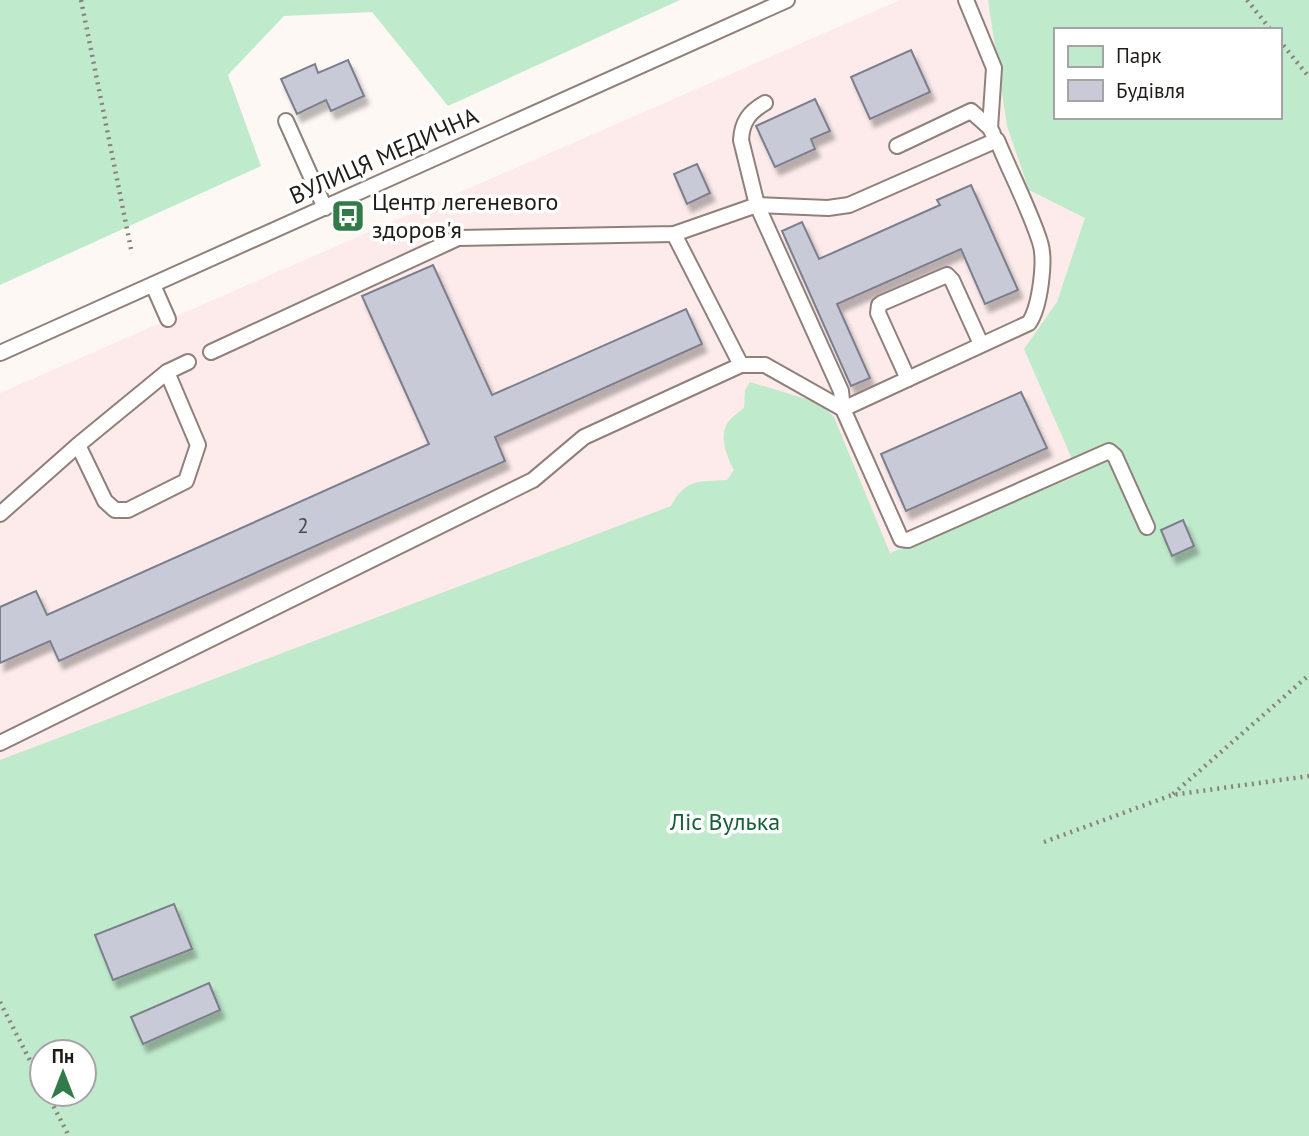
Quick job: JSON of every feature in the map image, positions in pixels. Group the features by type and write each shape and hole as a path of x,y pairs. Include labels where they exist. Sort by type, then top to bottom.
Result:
{"lane":[{"name":"ВУЛИЦЯ МЕДИЧНА","path":"0,353 787,0"},
{"path":"966,0 994,68 993,134"},
{"path":"765,103 749,115 741,131 757,205 841,391 843,409 901,539 908,540 1109,451 1115,456 1147,527"},
{"path":"843,409 1029,323 1040,299 1041,245 993,134 971,111 897,146"},
{"path":"286,121 325,208"},
{"path":"211,352 458,238 674,234 757,205 828,208 849,205 993,134"},
{"path":"674,234 741,365"},
{"path":"908,379 878,313 882,303 947,275 952,280 981,344"},
{"path":"153,285 168,318"},
{"path":"0,514 167,372 188,362"},
{"path":"0,743 533,480 584,437 741,365 765,365 843,409"},
{"path":"78,445 105,501 115,510 128,510 186,481 198,445 167,372"}],"path":[{"path":"81,0 132,254"},
{"path":"1247,0 1269,28"},
{"path":"1281,42 1309,77"},
{"path":"1172,795 1309,675"},
{"path":"1044,842 1172,795 1309,776"},
{"path":"0,1002 28,1057"},
{"path":"54,1108 69,1136"}],"shaded area":[{"path":"900,0 1011,0 1054,119 1283,638 98,1047 98,1038 77,1038 0,891 0,393"}],"green space":[{"path":"0,0 680,0 448,106 372,12 284,16 228,75 261,166 0,285"},
{"name":"Ліс Вулька","path":"988,0 1309,0 1309,1136 0,1136 0,760 671,506 682,490 694,483 727,480 734,470 725,447 725,429 730,420 744,408 745,390 750,382 820,403 834,417 890,553 1079,475 1024,349 1057,302 1085,218 1029,190 1007,126"}],"building":[{"path":"911,50 930,92 870,119 851,77"},
{"path":"348,60 364,96 331,111 326,100 297,114 281,79 315,64 318,73"},
{"path":"815,99 830,131 811,139 815,149 775,167 756,126"},
{"path":"697,164 710,193 687,204 674,174"},
{"path":"971,185 1018,290 985,304 961,249 837,304 870,378 851,386 782,231 802,222 819,259 940,205 937,200"},
{"path":"433,265 492,395 686,309 702,344 495,437 505,461 59,661 50,641 0,663 0,607 36,591 47,615 429,444 362,296"},
{"path":"1021,392 1047,448 906,511 881,454"},
{"path":"1183,520 1194,546 1172,556 1161,530"},
{"path":"174,904 192,949 113,980 95,935"},
{"path":"209,983 220,1010 143,1044 131,1017"}],"place":[{"name":"Центр легеневого здоров'я","path":"348,216"}]}
